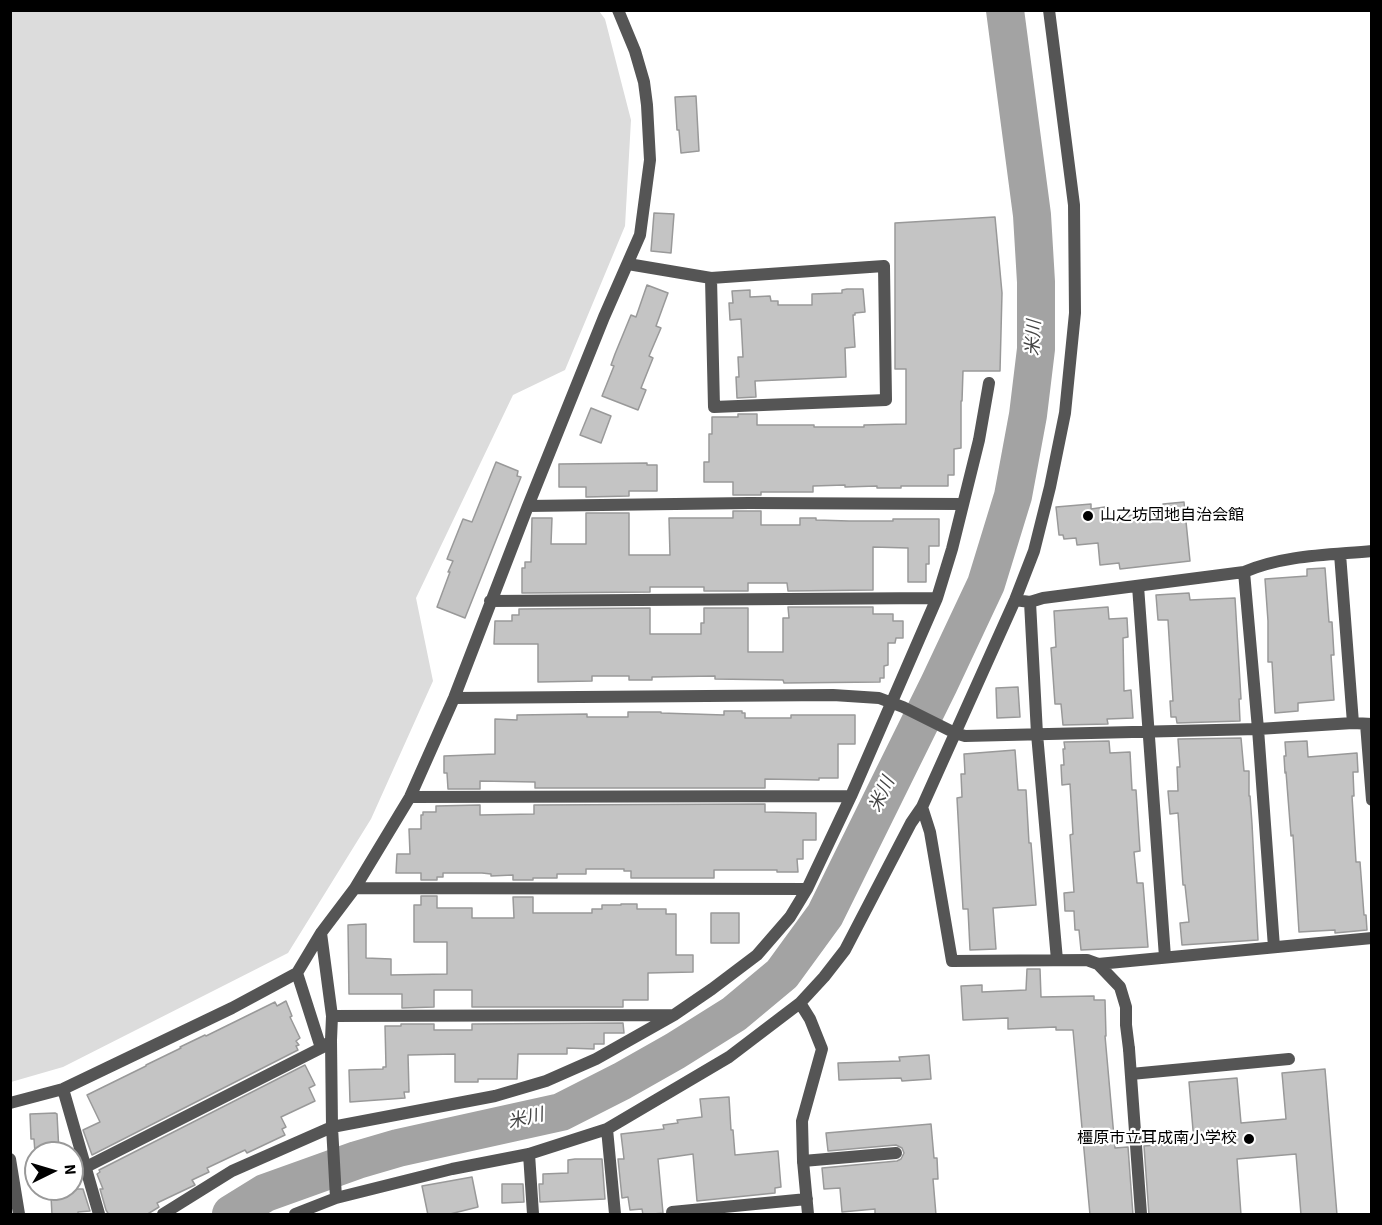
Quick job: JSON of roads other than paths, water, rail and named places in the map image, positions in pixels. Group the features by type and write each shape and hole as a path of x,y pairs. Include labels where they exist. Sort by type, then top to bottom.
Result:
{"street":[{"path":"10,1103 63,1089 232,1008 297,973 321,933 355,888 410,796 453,698 604,317 640,235 650,160 647,105 644,82 635,51 618,10"},
{"path":"295,1215 336,1193 529,1154 607,1129 729,1057 800,1003 845,950 911,823 922,807 951,731 1015,600 1034,551 1052,476 1065,413 1075,313 1074,205 1049,10"},
{"path":"628,264 711,278 884,266 886,400 714,407 711,278"},
{"path":"163,1215 232,1171 332,1133 495,1096 546,1081 596,1059 674,1014 757,955 790,917 807,889 851,796 937,598 980,440 989,383"},
{"path":"528,506 749,502 963,504"},
{"path":"1015,600 1030,602 1044,598 1244,572 1260,565 1290,559 1371,551"},
{"path":"1340,554 1364,723 1371,800"},
{"path":"1244,572 1274,947"},
{"path":"1138,586 1165,957"},
{"path":"490,601 937,598"},
{"path":"1030,602 1037,734 1057,960"},
{"path":"453,698 833,695 879,698 965,736 1258,729 1364,723"},
{"path":"410,796 851,796"},
{"path":"922,807 930,832 952,961 1087,960 1098,964 1371,938"},
{"path":"355,888 807,889"},
{"path":"321,933 332,1016 326,1044 336,1193"},
{"path":"1098,964 1120,987 1126,1007 1141,1215"},
{"path":"297,973 326,1044"},
{"path":"800,1003 810,1019 822,1049 802,1121 808,1215"},
{"path":"332,1016 674,1014"},
{"path":"86,1167 326,1044"},
{"path":"1131,1074 1289,1059"},
{"path":"63,1089 99,1215"},
{"path":"607,1129 615,1215"},
{"path":"803,1161 896,1153"},
{"path":"529,1154 533,1215"},
{"path":"10,1159 19,1215"},
{"path":"672,1212 807,1199"}],"waterway":[{"name":"米川","path":"231,1214 265,1193 357,1160 398,1148 561,1112 675,1051 734,1014 782,974 825,915 986,584 1013,496 1028,415 1036,349 1036,282 1032,215 1005,10"}],"place":[{"name":"山之坊団地自治会館","path":"1088,516"},
{"name":"橿原市立耳成南小学校","path":"1249,1139"}]}
